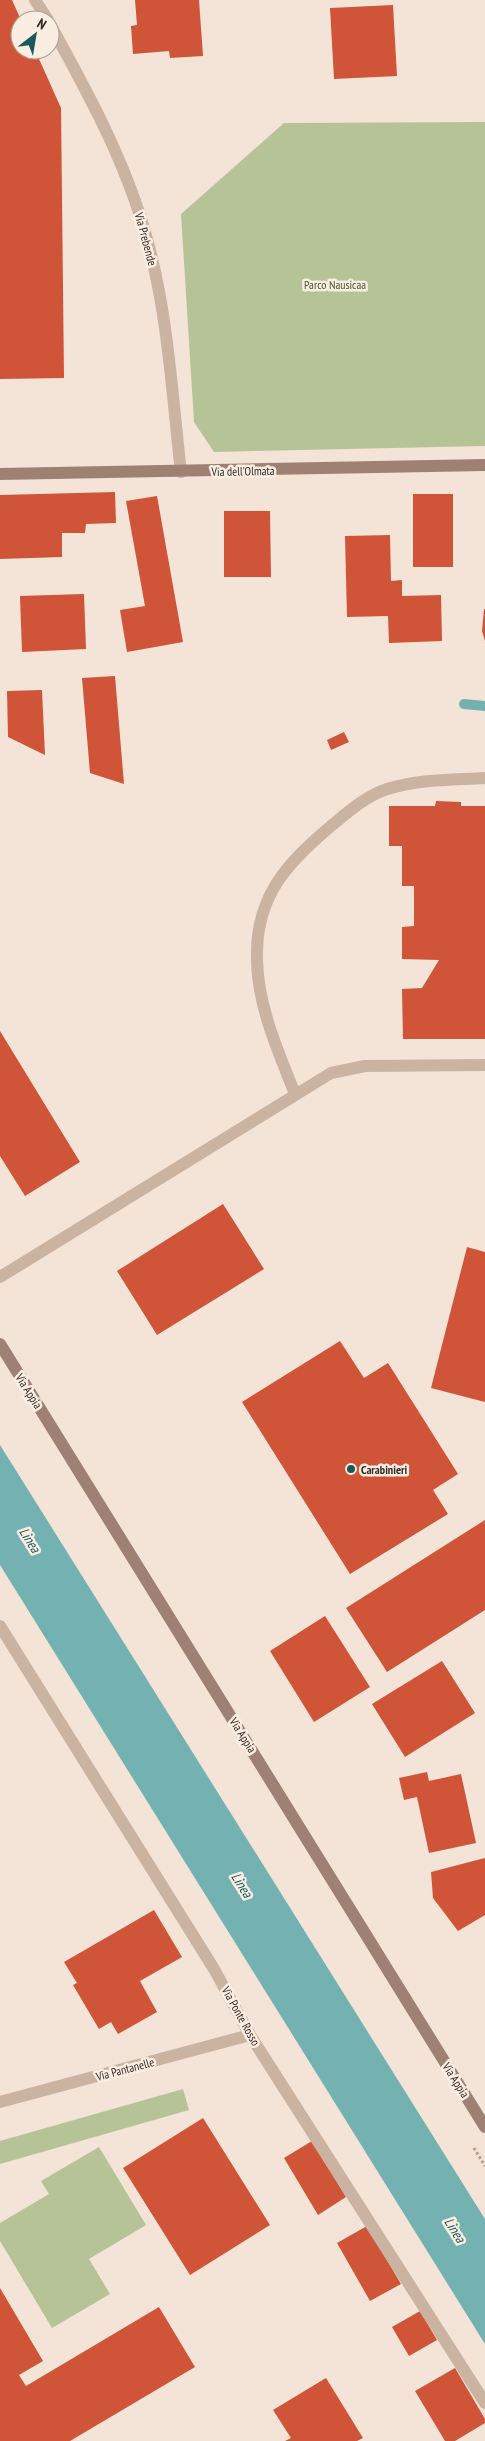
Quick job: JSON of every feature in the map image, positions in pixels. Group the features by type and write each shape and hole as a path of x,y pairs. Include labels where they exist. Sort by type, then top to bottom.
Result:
{"main road":[{"name":"Via dell'Olmata","path":"0,474 485,466"},
{"name":"Via Appia","path":"0,1344 485,2127"}],"street":[{"name":"Via Prebende","path":"60,43 104,126 129,183 142,222 159,292 181,472"},
{"path":"295,1094 266,1018 257,960 261,921 270,894 282,874 297,855 347,812 384,790 422,781 485,778"},
{"path":"0,1277 331,1073 356,1068 485,1065"},
{"name":"Via Ponte Rosso","path":"0,1626 214,1969 250,2035 485,2403"},
{"name":"Via Pantanelle","path":"0,2102 250,2035"}],"green space":[{"name":"Parco Nausicaa","path":"485,122 485,446 214,452 194,422 181,214 284,123"},
{"path":"183,2089 189,2110 0,2164 0,2141"},
{"path":"99,2147 146,2225 89,2259 110,2294 52,2328 0,2241 0,2223 49,2194 41,2181"}],"water":[{"name":"Linea","path":"0,1445 485,2219 485,2344 0,1565"}],"building":[{"path":"0,0 12,0 16,10 10,10 10,60 39,60 61,108 64,378 0,379"},
{"path":"135,0 199,0 203,56 170,58 169,51 133,54 131,26 137,25"},
{"path":"393,5 397,76 334,79 330,8"},
{"path":"115,492 116,523 86,524 85,533 62,533 62,557 0,559 0,495"},
{"path":"413,494 453,494 453,567 413,567"},
{"path":"157,496 183,642 127,652 120,610 145,606 126,501"},
{"path":"224,511 270,511 271,577 224,577"},
{"path":"390,535 391,581 402,580 402,596 441,595 442,641 389,643 388,616 347,617 345,536"},
{"path":"84,594 86,649 22,652 20,596"},
{"path":"485,609 485,641 482,631"},
{"path":"115,676 124,784 90,773 82,678"},
{"path":"42,690 45,755 8,737 7,691"},
{"path":"344,732 349,742 331,750 327,740"},
{"path":"436,801 461,802 461,806 485,806 485,1039 403,1039 402,989 422,988 439,960 402,959 402,927 414,926 414,886 402,886 402,846 389,846 389,806 435,806"},
{"path":"0,1031 80,1162 25,1196 0,1156"},
{"path":"223,1204 264,1269 157,1335 117,1271"},
{"path":"467,1247 485,1252 485,1402 431,1388"},
{"path":"340,1341 364,1378 388,1363 458,1474 433,1490 448,1514 350,1574 242,1402"},
{"path":"485,1520 485,1610 387,1672 346,1608"},
{"path":"325,1616 370,1687 314,1722 270,1651"},
{"path":"442,1661 475,1713 405,1757 372,1704"},
{"path":"427,1772 429,1781 461,1774 476,1843 429,1853 417,1797 404,1800 399,1778"},
{"path":"485,1858 485,1915 458,1931 433,1898 431,1872"},
{"path":"154,1910 182,1957 140,1981 157,2012 118,2034 111,2022 99,2029 73,1985 77,1983 64,1962"},
{"path":"203,2118 270,2225 190,2275 123,2168"},
{"path":"312,2141 346,2197 318,2215 284,2158"},
{"path":"367,2226 401,2284 370,2301 337,2243"},
{"path":"0,2288 43,2361 19,2375 26,2386 159,2307 195,2367 70,2441 0,2441"},
{"path":"420,2311 437,2340 409,2356 392,2327"},
{"path":"455,2368 485,2419 485,2423 455,2441 445,2441 415,2391"},
{"path":"326,2378 363,2438 357,2441 285,2441 291,2438 273,2410"}],"waterway":[{"path":"464,704 485,706"}],"place":[{"name":"Carabinieri","path":"351,1469"}]}
